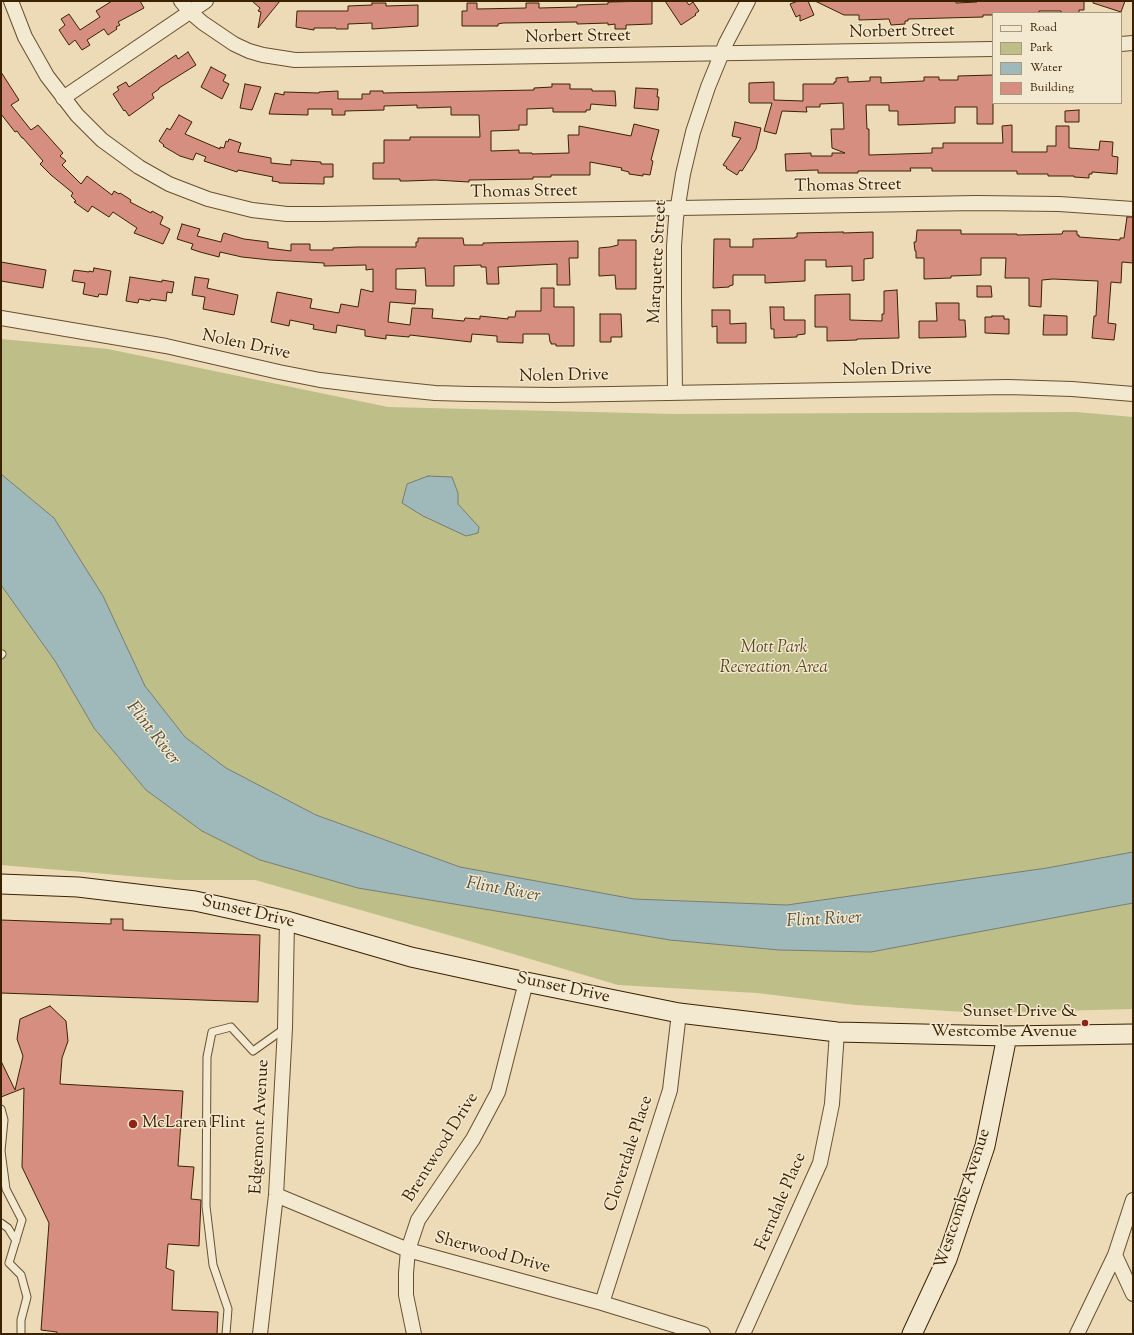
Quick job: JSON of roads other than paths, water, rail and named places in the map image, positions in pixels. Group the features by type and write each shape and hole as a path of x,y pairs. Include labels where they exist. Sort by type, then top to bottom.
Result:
{"street":[{"name":"Thomas Street","path":"11,1 17,20 31,49 49,79 85,124 102,140 151,174 169,184 208,199 252,210 287,214 321,214 1038,203 1133,209"},
{"path":"63,98 186,6 206,1"},
{"name":"Marquette Street","path":"675,393 674,246 683,174 693,132 703,100 734,25 748,1"},
{"name":"Norbert Street","path":"186,6 209,28 241,47 263,55 295,60 992,49"},
{"path":"1122,44 1133,43"},
{"name":"Nolen Drive","path":"1,318 166,346 279,372 344,383 396,389 470,394 675,393 1014,387 1072,389 1133,394"},
{"name":"Sunset Drive","path":"1,884 78,887 195,901 287,921 412,956 526,982 679,1013 837,1032 1007,1036 1133,1034"},
{"name":"Edgemont Avenue","path":"260,1334 276,1195 285,1028 287,921"},
{"name":"Brentwood Drive","path":"414,1334 406,1295 408,1250 418,1220 473,1139 498,1092 526,982"},
{"name":"Cloverdale Place","path":"602,1303 670,1090 679,1013"},
{"name":"Ferndale Place","path":"743,1334 820,1163 832,1104 837,1032"},
{"name":"Westcombe Avenue","path":"912,1334 947,1259 985,1146 1007,1036"},
{"name":"Sherwood Drive","path":"276,1195 408,1250 602,1303 703,1334"},
{"path":"1077,1334 1115,1255 1133,1200"},
{"path":"1115,1255 1133,1294"}],"lane":[{"path":"226,1334 228,1309 213,1265 206,1206 207,1057 212,1032 231,1027 253,1051 285,1028"},
{"path":"1,1109 4,1120 1,1151 6,1189 22,1220 8,1263"},
{"path":"1,1223 8,1228 16,1241"},
{"path":"1,1265 8,1263"},
{"path":"8,1263 20,1275 27,1297 21,1320 21,1334"}],"water":[{"name":"Flint River","path":"1,474 54,518 103,596 145,686 185,737 226,768 316,815 460,867 634,899 787,905 1047,868 1133,852 1133,903 871,952 779,950 670,940 358,888 260,860 202,831 146,790 94,728 55,661 1,585"},
{"path":"428,476 452,477 458,493 458,504 479,527 478,533 466,536 423,516 402,503 407,484"}],"place":[{"name":"Sunset Drive & Westcombe Avenue","path":"1085,1023"},
{"name":"McLaren Flint","path":"133,1124"}],"park label":[{"name":"Mott Park Recreation Area","path":"774,659"}]}
